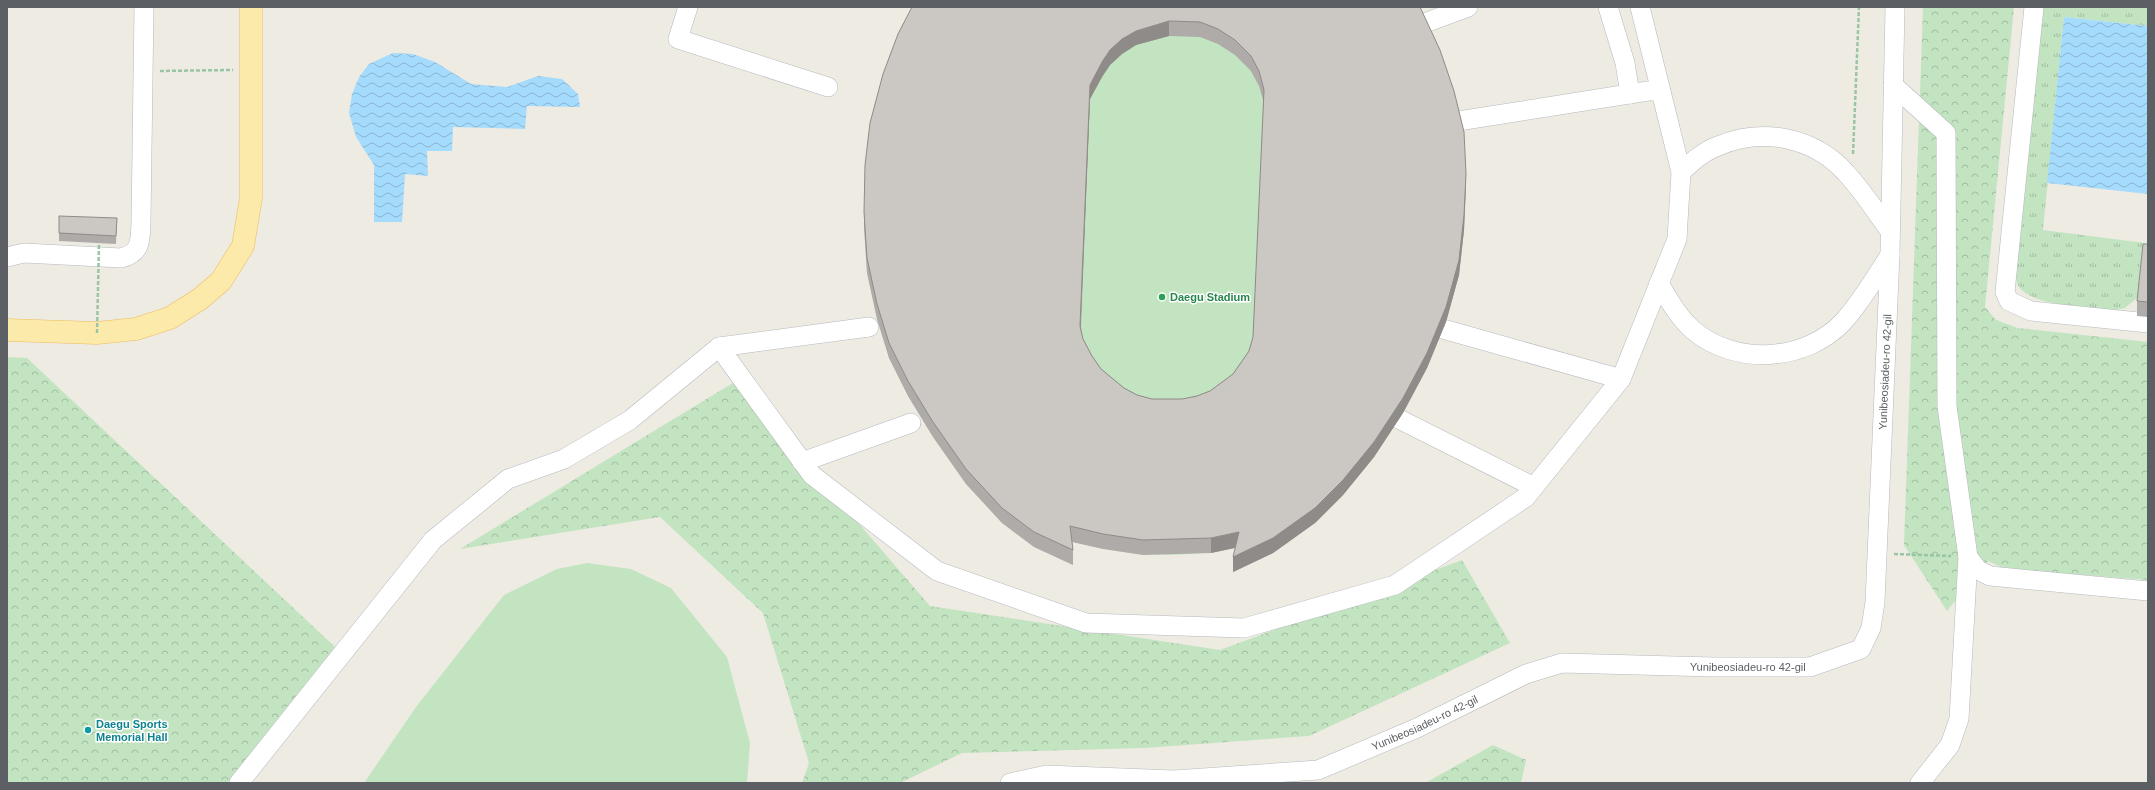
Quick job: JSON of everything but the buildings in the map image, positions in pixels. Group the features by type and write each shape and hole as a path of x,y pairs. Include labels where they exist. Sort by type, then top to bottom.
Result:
{"main road":[{"path":"7,330 97,333 136,329 170,318 200,299 221,281 243,246 251,198 251,7"}],"street":[{"path":"7,257 24,253 121,258 131,256 137,249 140,238 141,222 144,7"},
{"path":"688,7 678,39 828,87"},
{"path":"1422,24 1468,7"},
{"path":"1608,7 1625,63 1630,94"},
{"path":"719,347 812,475 937,571 1086,623 1094,624 1244,628 1395,585 1526,497 1621,379 1677,239 1681,172 1659,91 1640,7"},
{"name":"Yunibeosiadeu-ro 42-gil","path":"1010,783 1046,775 1174,780 1318,770 1417,728 1526,674 1562,663 1810,667 1861,649 1871,628 1876,602 1890,254 1895,7"},
{"path":"2034,7 2005,292 2009,301 2031,311 2148,323"},
{"path":"1893,85 1946,133 1947,406 1968,557 1959,719 1950,745 1920,783"},
{"path":"1458,121 1630,94 1659,91"},
{"path":"1681,172 1693,161 1717,146 1744,137 1772,136 1800,141 1825,154 1852,180 1890,231"},
{"path":"1659,283 1675,311 1694,330 1717,345 1736,351 1769,355 1796,351 1821,340 1842,323 1859,302 1890,254"},
{"path":"243,781 433,540 508,479 564,459 630,420 719,347 869,327"},
{"path":"1443,329 1621,379"},
{"path":"1399,419 1534,487"},
{"path":"802,462 911,423"},
{"path":"1968,557 1978,570 1990,576 2148,591"}],"path":[{"path":"1852,180 1859,7"},
{"path":"143,71 251,70"},
{"path":"97,333 99,243"},
{"path":"1877,554 1968,557"}],"green space":[{"name":"Daegu Stadium","path":"1412,7 1466,189 1464,230 1459,275 1446,321 1374,457 1343,495 1315,523 1273,553 1233,572 1239,547 1196,554 1175,555 1134,553 1070,541 1073,565 1034,547 1002,523 966,484 933,437 908,396 889,358 877,319 867,273 864,227 918,10"},
{"path":"1923,7 2014,7 1985,307 1996,320 2018,328 2148,342 2148,580 2005,569 1988,561 1947,611 1904,545"},
{"path":"2042,7 2148,7 2148,26 2064,17 2043,230 2145,243 2139,296 2125,308 2116,310 2077,307 2046,302 2023,291 2017,282 2015,274"},
{"path":"7,357 27,358 335,647 227,783 7,783"},
{"path":"741,378 809,466 930,606 1220,650 1462,560 1510,643 1309,736 1144,748 962,753 900,783 802,783 809,763 763,613 660,517 460,549"},
{"path":"587,563 631,569 671,588 727,657 750,743 747,783 364,783 416,707 504,595 557,569"},
{"path":"1493,745 1526,760 1521,783 1425,783"}],"water":[{"path":"2064,17 2148,26 2148,194 2047,183"},
{"path":"393,53 413,54 435,62 471,84 507,87 538,76 562,79 578,94 580,107 527,106 525,129 453,127 452,151 427,151 428,176 405,174 402,222 374,222 374,165 356,137 349,113 352,94 359,77 369,64"}],"place":[{"name":"Daegu Stadium","path":"1162,297"},
{"name":"Daegu Sports Memorial Hall","path":"88,730"}]}
